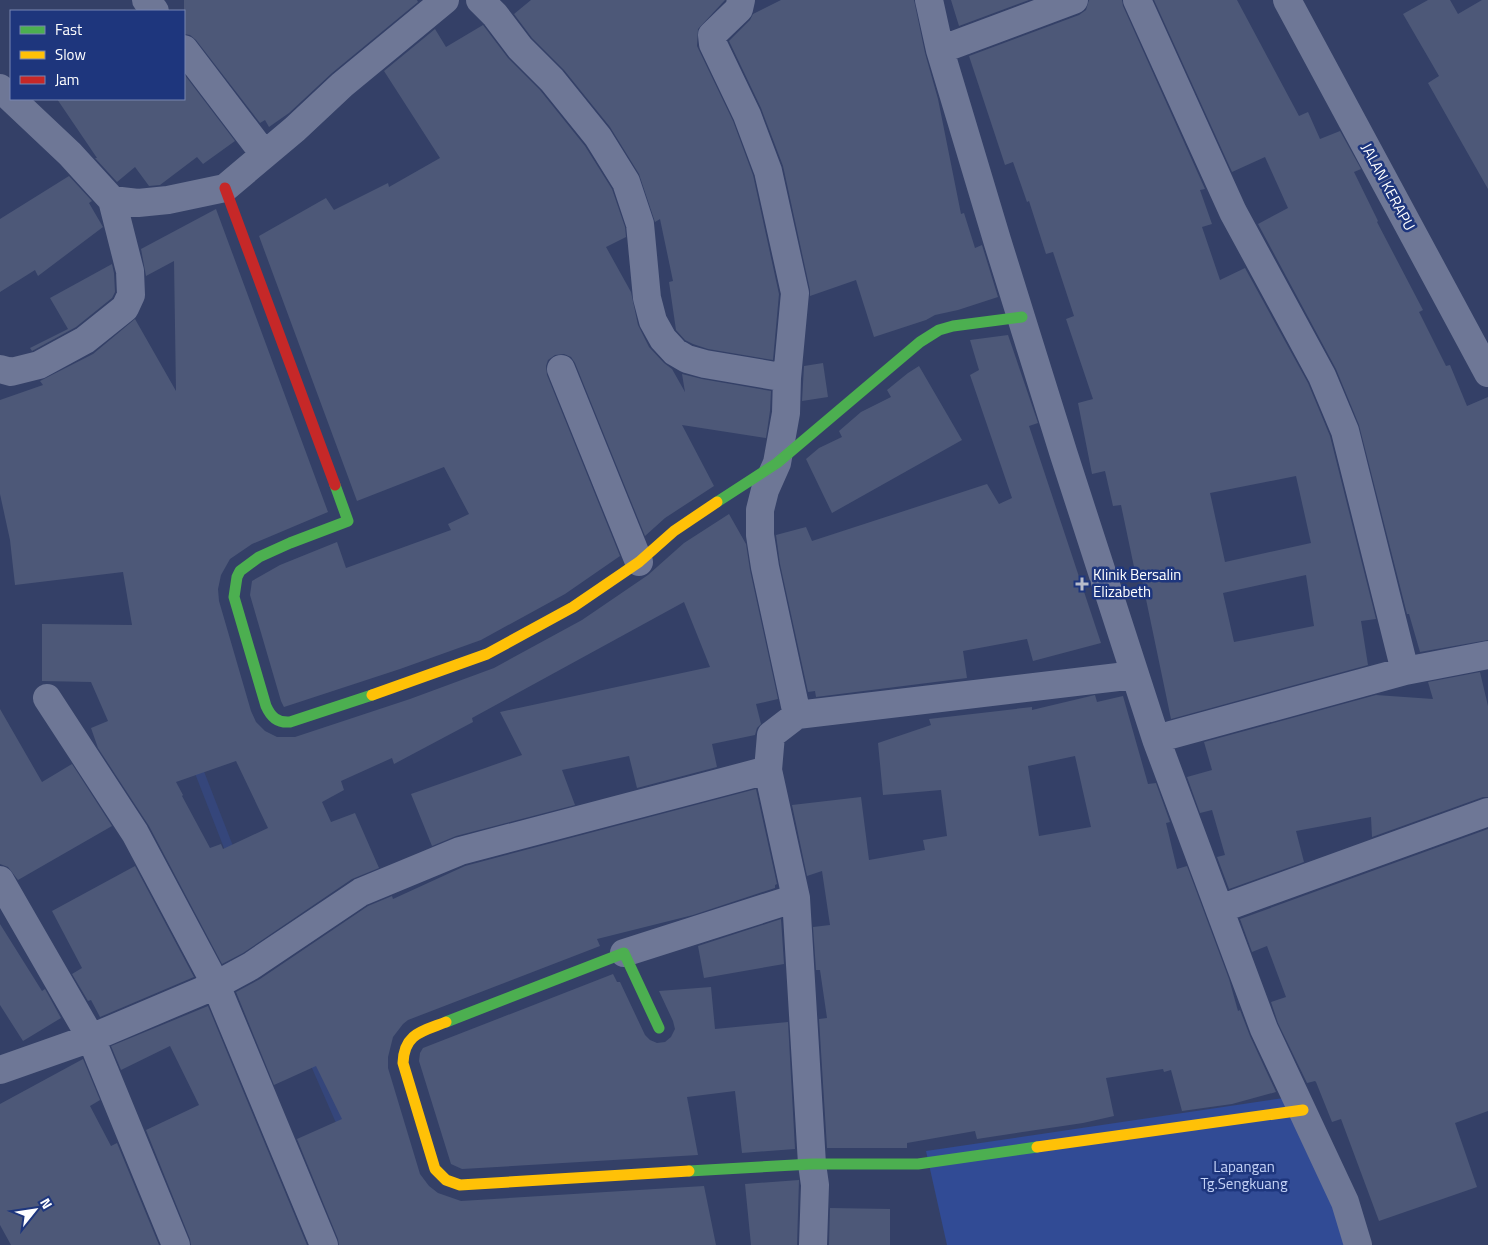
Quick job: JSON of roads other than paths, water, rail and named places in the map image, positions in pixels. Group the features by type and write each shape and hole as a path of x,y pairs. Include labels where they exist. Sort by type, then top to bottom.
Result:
{"street":[{"path":"146,0 154,10"},
{"path":"112,200 138,203 168,200 225,188 295,129 342,85 445,0"},
{"path":"480,0 496,15 520,48 552,80 592,130 626,182 640,224 647,298 653,321 663,339 674,352 687,359 705,364 788,378"},
{"path":"741,0 739,8 712,35 712,44 747,115 768,172 795,293 786,413 777,463 765,490 760,510 760,535 765,567 798,715"},
{"path":"929,0 940,50 1022,317 1156,739 1264,1029 1345,1202 1358,1245"},
{"path":"940,50 1074,0"},
{"path":"1137,0 1233,212 1322,376 1345,431 1405,671"},
{"name":"JALAN KERAPU","path":"1287,0 1488,373"},
{"path":"185,50 264,154"},
{"path":"0,88 10,97"},
{"path":"0,369 11,372 39,365 85,340 125,308 131,295 130,271 112,200 70,154 13,100"},
{"path":"225,188 348,521 272,552 248,564 239,572 234,584 234,597 266,706 275,720 282,723 406,684 487,654 573,608 638,562 674,532 777,463 920,342 939,330 954,326 1022,317"},
{"path":"561,369 638,562"},
{"path":"1156,739 1405,671 1488,655"},
{"path":"813,1245 815,1185 812,1164 796,898 768,770 771,735 798,715 1135,675"},
{"path":"48,698 135,833 216,985 324,1245"},
{"path":"0,1070 91,1038 216,985 251,966 361,892 460,851 768,770"},
{"path":"1220,909 1488,812"},
{"path":"0,880 91,1038 176,1245"},
{"path":"796,898 624,953 414,1035 406,1043 403,1052 403,1063 435,1169 442,1178 460,1184 812,1164 918,1164 1303,1110"},
{"path":"624,953 659,1028"}],"waterway":[{"path":"197,766 232,856"},
{"path":"312,1057 344,1130"}],"place":[{"name":"Klinik Bersalin Elizabeth","path":"1082,584"}],"park label":[{"name":"Lapangan Tg.Sengkuang","path":"1244,1176"}]}
